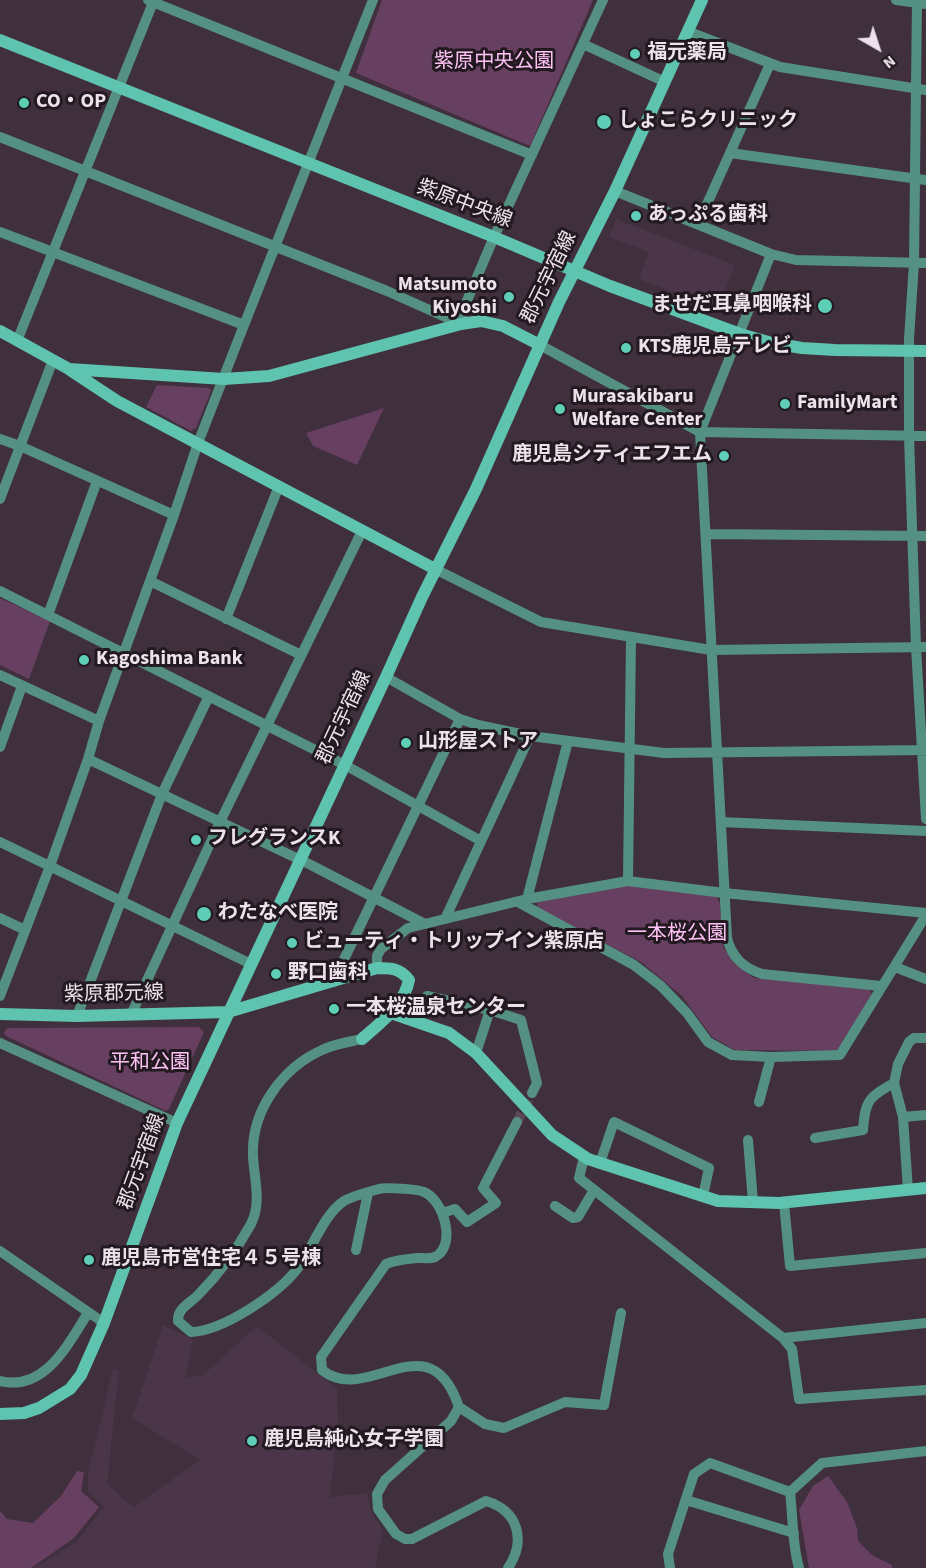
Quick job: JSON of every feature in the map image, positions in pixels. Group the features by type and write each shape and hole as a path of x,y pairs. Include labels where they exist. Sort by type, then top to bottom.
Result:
{"street":[{"path":"0,996 50,866 198,443 374,0"},
{"path":"461,324 463,310 494,237 603,0"},
{"name":"郡元宇宿線","path":"0,1414 24,1413 39,1408 70,1389 81,1375 104,1323 177,1123 435,569 476,489 540,345 615,191 663,81 702,0"},
{"path":"896,0 920,2 920,180 909,351 909,436 912,536 921,647 926,819"},
{"path":"17,341 152,1 532,154"},
{"path":"687,31 770,64 921,89"},
{"name":"紫原中央線","path":"0,40 575,271 740,334 802,348 926,351"},
{"path":"583,44 663,81"},
{"path":"698,224 770,64"},
{"path":"0,137 387,291 461,324"},
{"path":"730,153 920,180"},
{"path":"615,191 771,254 796,260 926,263"},
{"path":"0,232 244,325"},
{"path":"771,254 700,432 727,938 730,950 747,968 770,976 882,986"},
{"path":"69,369 224,379 269,376 461,324 481,321 503,326 700,432 926,436"},
{"path":"0,331 69,369 117,401 435,569 541,622 711,650 921,647"},
{"path":"0,500 53,360"},
{"path":"0,439 174,515"},
{"path":"48,615 97,482"},
{"path":"226,619 279,486"},
{"path":"131,1015 220,822 363,531"},
{"path":"706,534 926,536"},
{"path":"150,580 301,655"},
{"path":"0,591 345,765 481,841"},
{"path":"628,881 631,637"},
{"path":"0,675 99,721"},
{"path":"386,677 460,719 478,725 530,736 629,750 716,753 924,750"},
{"path":"0,747 22,686"},
{"path":"77,1016 162,794 209,696"},
{"path":"333,982 460,719"},
{"path":"446,919 530,736"},
{"path":"522,901 568,741"},
{"path":"88,759 300,860 425,924"},
{"path":"721,822 926,831"},
{"path":"0,842 251,964"},
{"path":"522,901 634,965 661,986 687,1013 708,1042 732,1055 771,1057 840,1055 926,914 628,881 522,901 408,928 381,949 376,956 377,968 392,968 403,972 409,980 407,990 391,1013 362,1039 322,1050 298,1064 274,1090 261,1112 254,1135 253,1154 257,1194 253,1220 228,1261 200,1293 181,1309 178,1321 191,1332 201,1332 248,1312 297,1269 327,1220 344,1201 381,1188 424,1192 434,1200 442,1213 448,1235 444,1250 434,1257 397,1260 386,1264 321,1357 322,1370 330,1377 350,1379 416,1366 435,1369 450,1386 459,1407 485,1424 504,1428 565,1402 604,1405 621,1313"},
{"path":"0,918 25,930"},
{"path":"895,967 926,979"},
{"name":"紫原郡元線","path":"0,1014 77,1016 228,1012 377,968"},
{"path":"427,996 490,1010 520,1020 537,1083 532,1093"},
{"path":"476,1053 490,1010"},
{"path":"391,1013 449,1033 476,1053 552,1135 584,1157 600,1163 718,1201 784,1203 926,1188"},
{"path":"908,1190 903,1117 894,1083 898,1064 909,1042 914,1038 926,1038"},
{"path":"0,1043 177,1123"},
{"path":"759,1102 771,1057"},
{"path":"816,1138 863,1130 864,1108 877,1093 894,1083"},
{"path":"903,1117 926,1115"},
{"path":"442,1213 455,1209 467,1222 496,1203 483,1188 517,1122"},
{"path":"600,1163 614,1122 710,1168 703,1196"},
{"path":"748,1140 753,1202"},
{"path":"584,1157 579,1178 783,1338 792,1349 799,1399 926,1389"},
{"path":"555,1206 573,1218 578,1217 594,1190"},
{"path":"356,1250 368,1193"},
{"path":"784,1203 790,1266 926,1254"},
{"path":"0,1251 104,1323"},
{"path":"0,1381 9,1383 29,1380 47,1370 72,1341 88,1313"},
{"path":"783,1338 926,1323"},
{"path":"459,1407 451,1420 385,1480 377,1494 378,1509 396,1534 405,1539 412,1539 486,1501 498,1505 508,1513 519,1540 513,1559 507,1568"},
{"path":"790,1492 822,1463 926,1451"},
{"path":"670,1568 668,1554 694,1474 710,1463 790,1492"},
{"path":"790,1492 794,1552 799,1568"},
{"path":"686,1500 794,1533"}],"shaded area":[{"path":"616,219 735,265 718,309 639,279 649,252 609,237"},
{"name":"鹿児島純心女子学園","path":"163,1325 193,1340 186,1378 203,1375 257,1326 337,1389 338,1421 330,1497 367,1493 371,1512 383,1530 375,1568 34,1568 76,1542 104,1507 88,1492 88,1473 113,1368 119,1370 107,1484 133,1507 200,1460 132,1418"}],"green space":[{"name":"紫原中央公園","path":"382,0 593,0 530,146 356,73"},
{"path":"157,385 209,388 211,391 196,428 191,431 146,407"},
{"path":"384,408 357,465 313,446 306,433"},
{"path":"0,598 50,621 29,679 0,665"},
{"name":"一本桜公園","path":"631,885 716,895 720,904 723,947 735,964 754,978 869,989 872,994 838,1051 735,1050 712,1037 682,996 641,962 537,908 537,902"},
{"name":"平和公園","path":"199,1027 204,1032 169,1109 166,1111 6,1036 4,1033 7,1028"},
{"path":"77,1471 84,1472 81,1491 99,1507 74,1538 31,1568 0,1568 0,1511 7,1519 33,1523 61,1496"},
{"path":"828,1476 847,1502 857,1528 858,1541 872,1555 892,1565 892,1568 809,1568 799,1510 813,1486"}],"tunnel":[{"path":"517,1122 532,1093"}],"place":[{"name":"福元薬局","path":"635,54"},
{"name":"CO・OP","path":"24,103"},
{"name":"しょこらクリニック","path":"604,122"},
{"name":"あっぷる歯科","path":"636,216"},
{"name":"Matsumoto Kiyoshi","path":"509,297"},
{"name":"ませだ耳鼻咽喉科","path":"825,306"},
{"name":"KTS鹿児島テレビ","path":"626,348"},
{"name":"FamilyMart","path":"785,404"},
{"name":"Murasakibaru Welfare Center","path":"560,409"},
{"name":"鹿児島シティエフエム","path":"724,456"},
{"name":"Kagoshima Bank","path":"84,660"},
{"name":"山形屋ストア","path":"406,743"},
{"name":"フレグランスK","path":"196,840"},
{"name":"わたなべ医院","path":"204,914"},
{"name":"ビューティ・トリップイン紫原店","path":"292,943"},
{"name":"野口歯科","path":"276,974"},
{"name":"一本桜温泉センター","path":"334,1009"},
{"name":"鹿児島市営住宅４５号棟","path":"89,1260"},
{"name":"鹿児島純心女子学園","path":"252,1441"}]}
